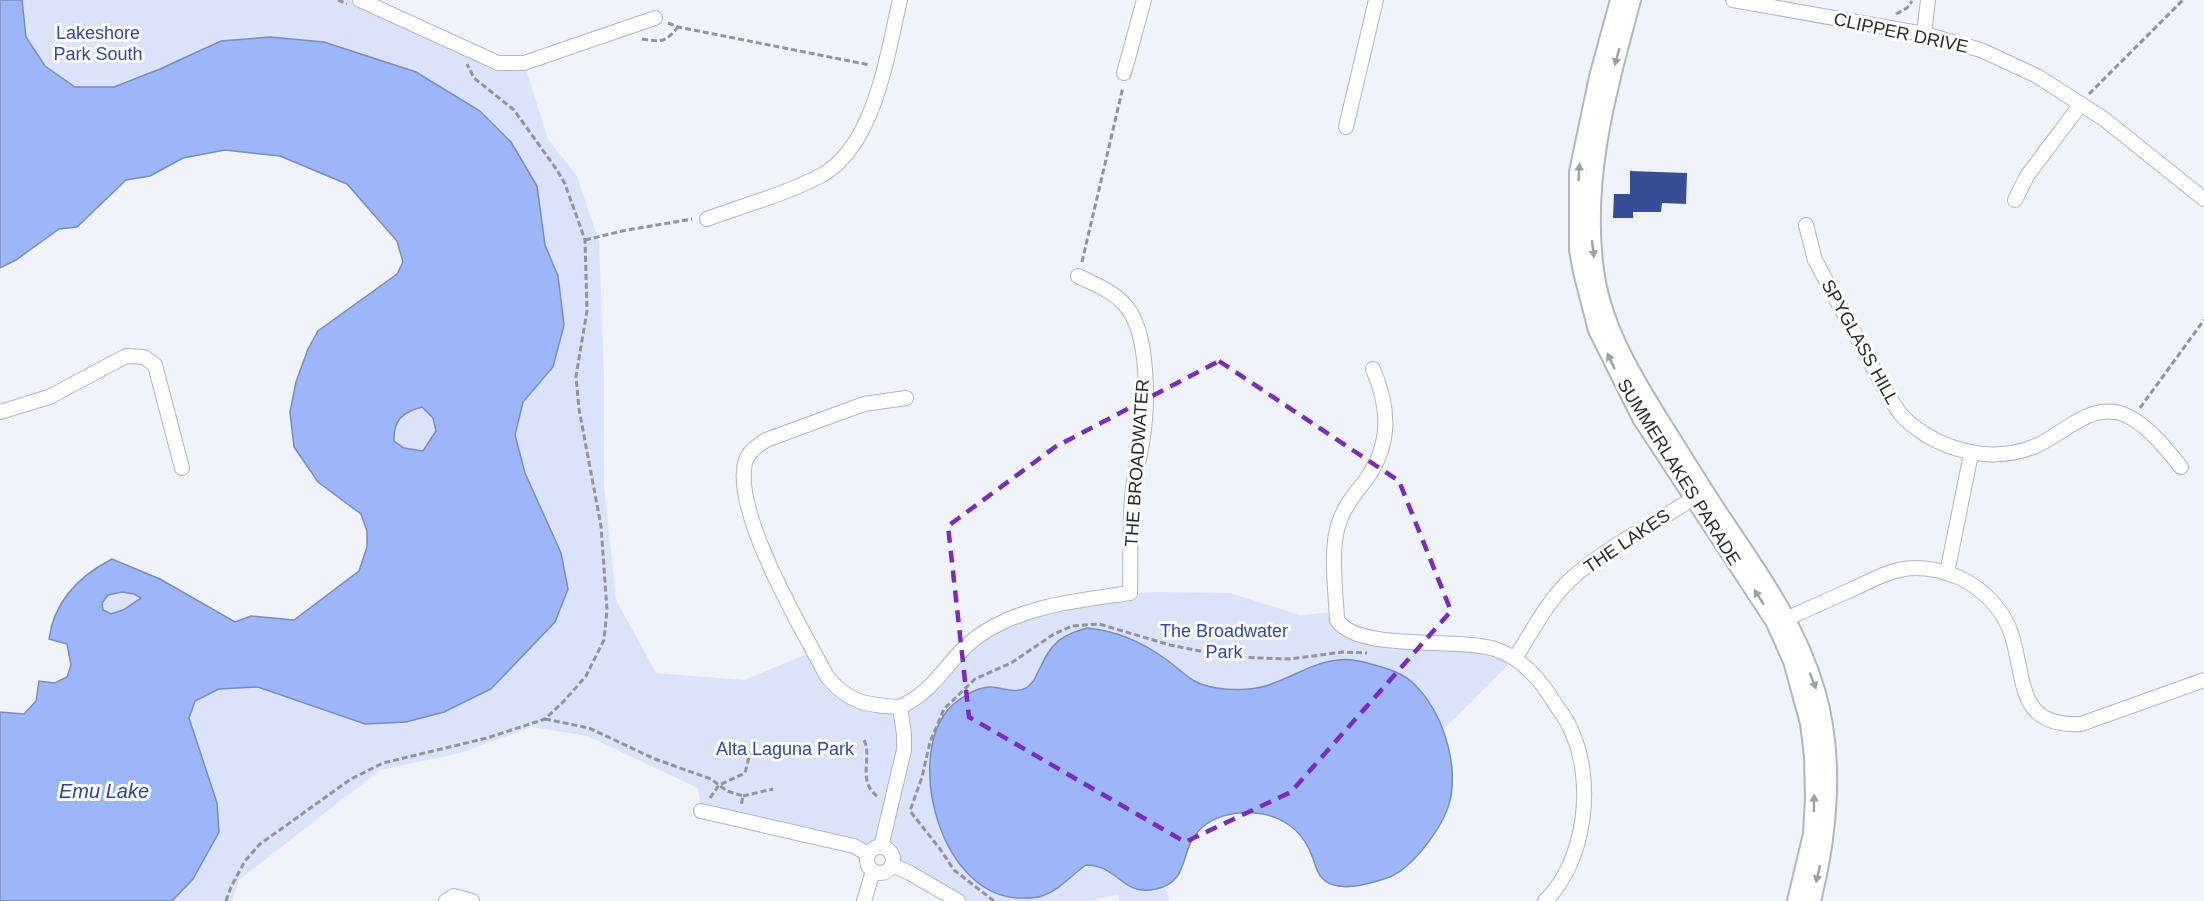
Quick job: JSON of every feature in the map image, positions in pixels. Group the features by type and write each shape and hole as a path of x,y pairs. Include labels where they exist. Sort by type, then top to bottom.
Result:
{"street":[{"path":"707,219 793,188 823,174 840,161 868,118 900,0"},
{"path":"1124,74 1144,0"},
{"path":"1346,127 1376,0"},
{"name":"SUMMERLAKES PARADE","path":"1619,0 1598,77 1578,171 1578,250 1597,330 1641,418 1765,581 1816,690 1824,728 1827,812 1822,856 1806,900"},
{"name":"SUMMERLAKES PARADE","path":"1632,0 1614,68 1595,159 1592,217 1597,278 1607,319 1622,352 1699,494"},
{"name":"CLIPPER DRIVE","path":"1733,0 1924,34 1981,50 2037,76 2104,119 2204,199"},
{"path":"1924,34 1928,0"},
{"path":"354,2 466,51 510,65 524,63 655,18"},
{"path":"2015,200 2027,176 2080,104"},
{"name":"SPYGLASS HILL","path":"1806,225 1815,260 1889,397 1904,417 1923,433 1971,454 2006,453 2033,447 2082,418 2101,412 2116,412 2133,418 2163,444 2181,467"},
{"name":"THE BROADWATER","path":"900,707 915,700 930,688 958,654 977,637 1007,619 1037,609 1130,593 1130,515 1133,484 1142,443 1144,348 1137,323 1125,305 1106,290 1078,276"},
{"path":"0,411 49,397 126,356 144,357 155,366 183,468"},
{"path":"1373,369 1382,390 1386,411 1385,436 1379,457 1368,478 1348,501 1339,521 1335,543 1337,620 1342,628 1351,633 1378,640 1470,644 1494,649 1515,657 1545,687 1572,730 1583,768 1583,820 1573,859 1555,892 1545,901"},
{"path":"881,847 904,750 900,707 877,706 858,701 841,692 828,678 763,551 749,511 743,478 746,461 753,448 766,440 864,404 906,398"},
{"path":"1947,573 1971,454"},
{"name":"THE LAKES","path":"1515,657 1570,580 1610,549 1699,494"},
{"path":"1782,621 1891,572 1922,567 1967,581 1992,600 2012,636 2028,701 2049,721 2062,725 2081,724 2204,680"},
{"path":"701,811 854,846 868,854"},
{"path":"881,847 891,853 892,865 888,871 873,872 868,867 868,854 875,848 881,847"},
{"path":"892,865 958,901"},
{"path":"864,901 873,872"},
{"path":"446,901 454,897 472,901"}],"path":[{"path":"338,0 354,2"},
{"path":"2080,104 2183,0"},
{"path":"655,18 678,27 883,68"},
{"path":"634,38 658,42 669,38 678,27"},
{"path":"226,901 244,861 260,844 351,779 383,763 488,738 545,719 586,676 604,640 607,610 601,525 579,409 576,376 587,311 585,240 565,184 557,170 514,110 474,78 464,58 471,61"},
{"path":"1078,276 1122,96 1124,74"},
{"path":"585,240 685,219 707,219"},
{"path":"2133,418 2204,320"},
{"path":"994,901 954,870 910,811 922,777 930,742 944,709 975,679 1011,663 1054,634 1072,626 1099,624 1170,645 1230,657 1290,659 1343,652 1377,653"},
{"path":"545,719 589,728 655,759 711,779 727,791 743,796 773,789"},
{"path":"864,741 866,745 865,775 868,785 874,795 891,802"},
{"path":"701,811 720,785 745,772 750,753 728,743"},
{"path":"738,820 743,796"}],"highlighted area":[{"path":"1219,361 1399,481 1451,611 1291,792 1185,842 969,717 948,526 1055,447"}],"green space":[{"path":"22,0 360,0 466,51 524,63 548,139 577,176 599,242 604,378 604,485 616,600 656,673 745,680 814,651 841,692 900,707 1007,619 1130,593 1158,592 1230,593 1300,615 1337,612 1342,628 1470,644 1515,658 1443,730 1433,706 1413,683 1390,669 1319,663 1271,685 1245,689 1220,689 1198,685 1139,642 1109,630 1040,667 1036,676 1026,687 1013,690 989,687 930,759 932,789 941,836 1062,887 1086,865 1094,865 1127,885 1150,887 1165,885 1169,901 1119,901 1118,895 1089,901 958,901 893,859 884,849 878,848 871,851 701,811 698,788 587,736 532,727 460,753 380,770 239,880 232,901 172,901 193,879 217,803 189,718 195,701 219,689 258,687 365,724 407,722 444,712 561,553 525,473 515,435 523,402 553,367 564,325 558,276 545,245 537,186 160,69 114,87 75,87 45,66 26,37"},
{"path":"422,407 433,418 436,430 423,451 404,448 394,441 397,422 404,414"},
{"path":"122,592 142,598 123,610 111,614 103,610 102,603 108,595"}],"water":[{"name":"Emu Lake","path":"0,0 22,0 26,37 45,66 75,87 114,87 221,41 270,37 324,42 416,72 480,111 511,142 537,186 545,245 558,276 564,325 553,367 523,402 515,435 525,473 561,553 568,589 555,622 491,689 444,712 406,722 365,724 258,687 219,689 195,701 189,718 217,803 219,832 193,879 172,901 0,901 0,712 24,714 36,701 39,681 55,683 67,677 71,665 67,644 49,639 62,601 79,582 112,559 160,579 235,622 251,616 294,620 359,571 367,547 367,531 361,514 318,482 294,447 290,412 296,382 308,349 318,331 397,274 403,262 397,241 347,184 280,156 225,150 183,158 150,176 126,180 77,227 59,229 16,260 0,268","holes":["422,407 433,418 436,431 423,451 404,448 394,441 397,422 409,411","122,592 141,598 123,610 111,614 103,610 102,603 108,595"]},
{"path":"1087,628 1109,632 1139,643 1195,681 1217,688 1238,690 1261,687 1321,663 1342,659 1363,662 1400,674 1411,681 1425,696 1440,722 1445,737 1452,767 1452,782 1451,796 1443,819 1427,844 1407,865 1387,878 1362,885 1344,887 1328,883 1320,876 1309,848 1294,829 1272,816 1243,813 1222,816 1204,826 1191,842 1177,877 1165,886 1156,889 1135,889 1106,870 1086,865 1060,886 1042,896 1024,898 996,893 972,878 953,854 939,825 932,794 930,763 935,734 947,711 973,692 994,687 1022,690 1029,686 1054,645 1064,637"}],"building":[{"path":"1630,171 1687,173 1686,204 1662,203 1661,212 1633,212 1633,218 1613,218 1614,194 1630,194"}],"park label":[{"name":"Lakeshore Park South","path":"98,43"},
{"name":"The Broadwater Park","path":"1224,641"},
{"name":"Alta Laguna Park","path":"785,749"}]}
